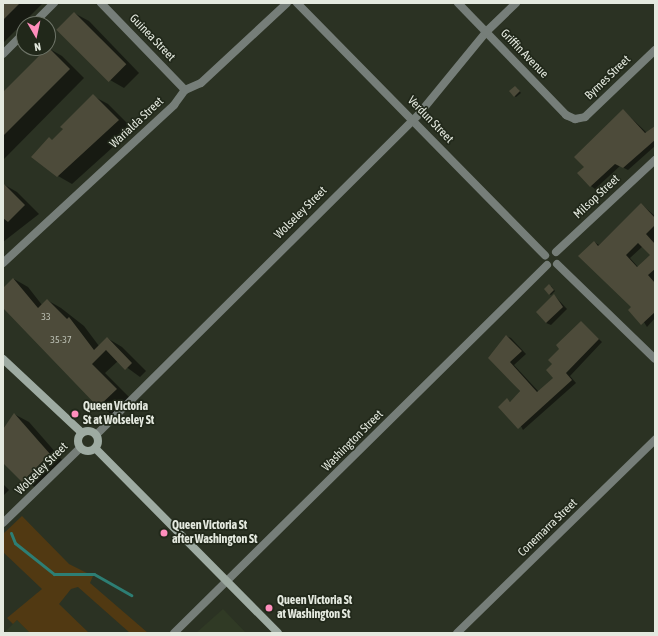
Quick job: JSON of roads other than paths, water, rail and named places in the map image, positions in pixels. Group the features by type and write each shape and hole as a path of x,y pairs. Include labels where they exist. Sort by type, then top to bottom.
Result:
{"main road":[{"path":"3,359 82,433 96,435 95,448 278,633"},
{"path":"82,433 78,439 80,448 88,451 95,448"}],"street":[{"path":"41,16 54,3"},
{"name":"Guinea Street","path":"101,3 185,90"},
{"name":"Warialda Street","path":"3,263 174,105 185,90 201,83 287,3"},
{"name":"Verdun Street","path":"297,3 545,255"},
{"name":"Griffin Avenue","path":"458,3 566,115 575,119"},
{"name":"Wolseley Street","path":"96,435 413,120 486,32 516,3"},
{"path":"3,54 16,41"},
{"name":"Byrnes Street","path":"575,119 585,117 655,50"},
{"name":"Milsop Street","path":"556,252 655,160"},
{"path":"556,252 559,257 557,264 547,265 545,255 556,252"},
{"path":"557,264 655,360"},
{"name":"Washington Street","path":"174,633 547,265"},
{"name":"Conemarra Street","path":"457,633 655,440"},
{"name":"Wolseley Street","path":"3,523 80,448"}],"waterway":[{"path":"11,533 15,543 54,574 94,574 131,595"}],"place":[{"name":"Queen Victoria St at Wolseley St","path":"75,414"},
{"name":"Queen Victoria St after Washington St","path":"164,533"},
{"name":"Queen Victoria St at Washington St","path":"269,608"}]}
